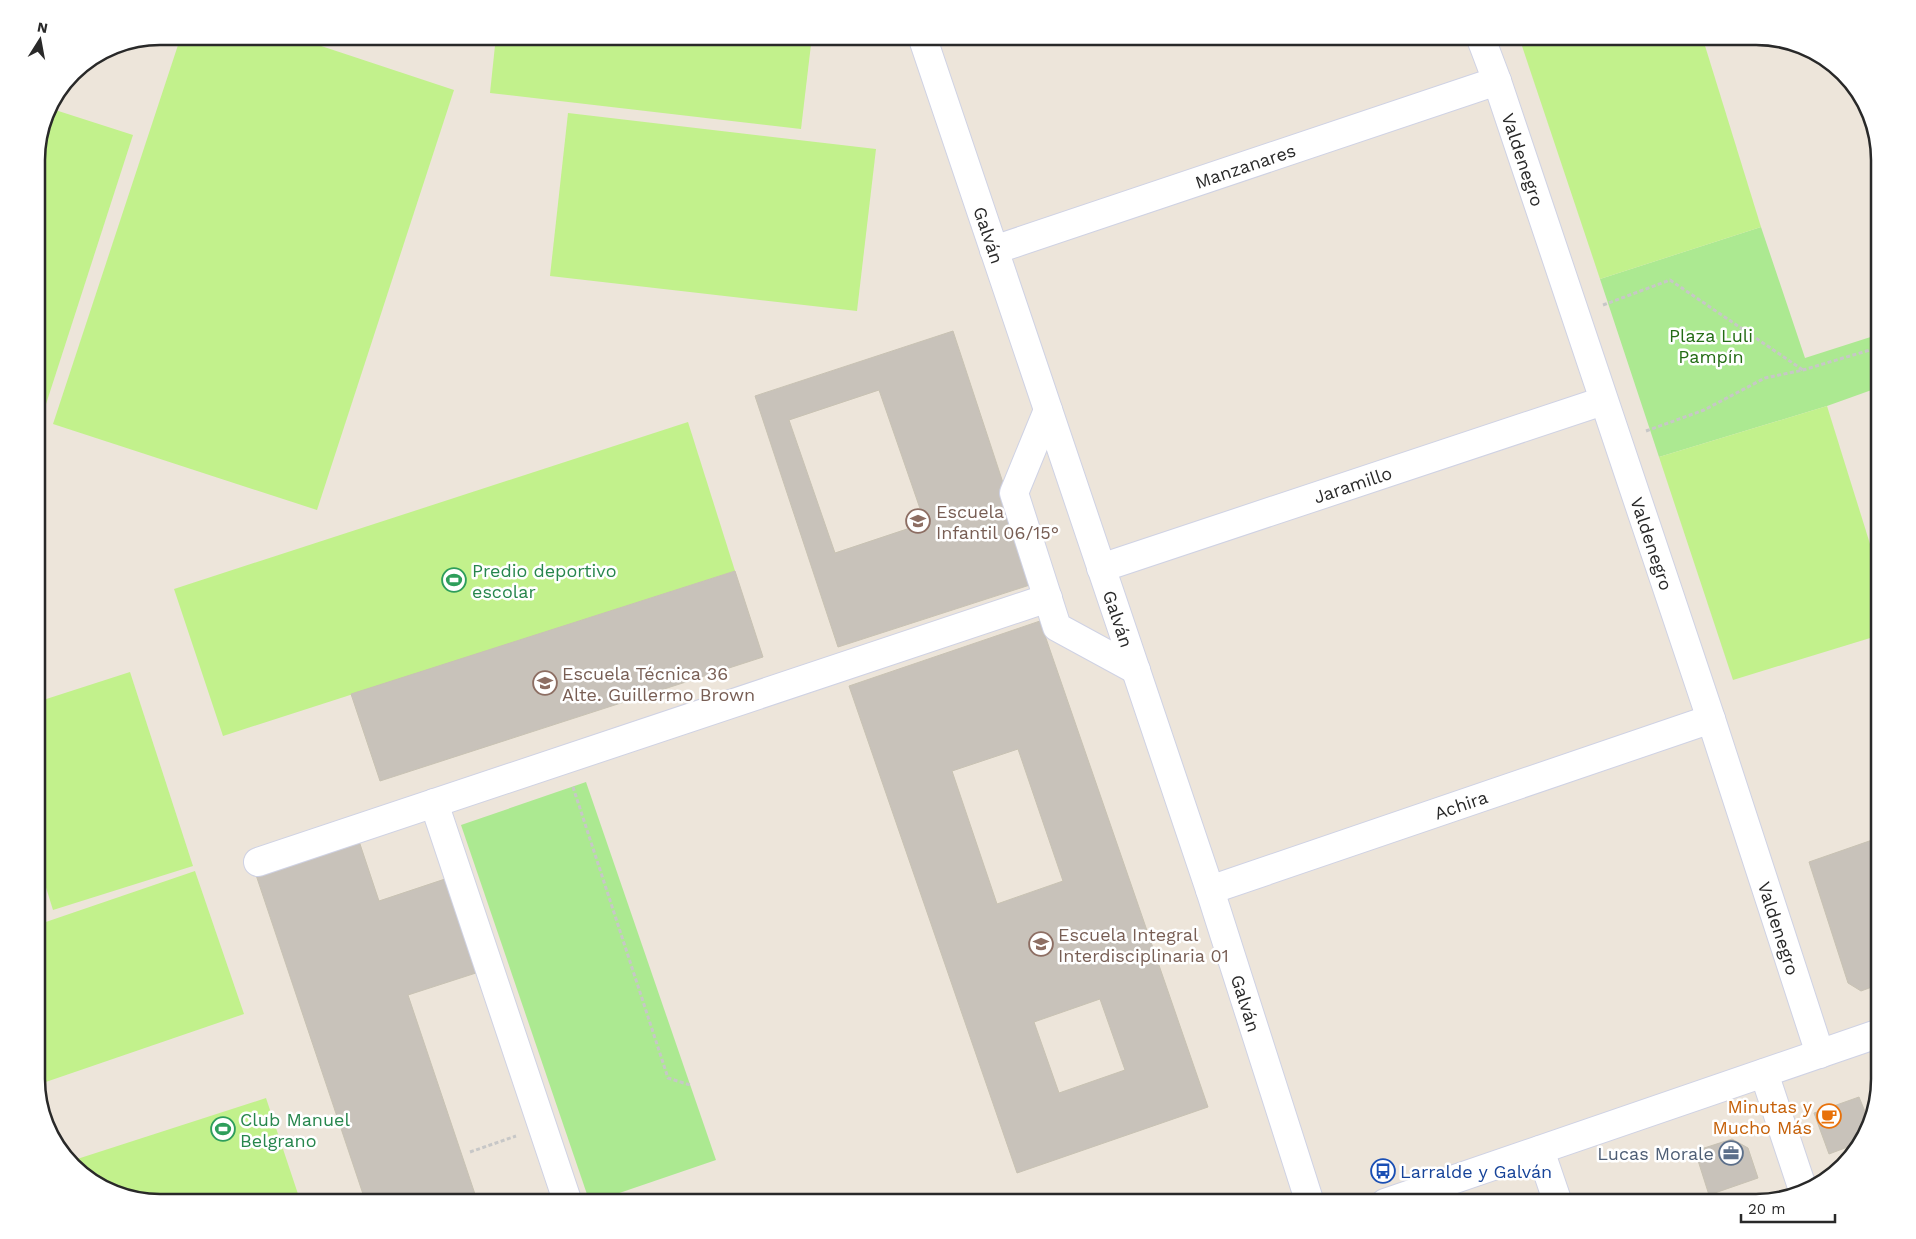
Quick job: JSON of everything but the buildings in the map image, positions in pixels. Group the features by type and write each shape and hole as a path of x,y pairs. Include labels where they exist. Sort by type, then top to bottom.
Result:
{"street":[{"name":"Galván","path":"925,45 1210,890 1307,1194"},
{"name":"Valdenegro","path":"1483,45 1711,719 1820,1054"},
{"name":"Manzanares","path":"994,250 1497,81"},
{"name":"Jaramillo","path":"1101,568 1603,402"},
{"path":"1048,410 1014,493 1057,627 1136,670"},
{"path":"258,862 1048,598"},
{"name":"Achira","path":"1210,890 1711,719"},
{"path":"434,803 565,1194"},
{"path":"1411,1194 1871,1036"},
{"path":"1764,1073 1801,1184"},
{"path":"1540,1150 1555,1194"}],"path":[{"path":"1575,315 1670,280 1803,370"},
{"path":"1617,441 1704,410 1765,378 1803,370 1871,350"},
{"path":"564,760 668,1078 690,1085"},
{"path":"470,1152 543,1127"}],"green space":[{"path":"178,45 318,45 454,90 317,510 53,424"},
{"path":"495,45 811,45 801,129 490,93"},
{"path":"1522,45 1705,45 1761,227 1600,279"},
{"path":"56,110 133,135 45,407 45,152 49,130"},
{"path":"568,113 876,149 857,311 550,276"},
{"name":"Plaza Luli Pampín","path":"1761,227 1805,358 1871,337 1871,390 1827,406 1659,457 1600,279"},
{"path":"1827,406 1871,547 1871,638 1733,680 1659,457"},
{"name":"Predio deportivo escolar","path":"688,422 735,571 223,736 174,589"},
{"path":"130,672 193,866 53,910 45,884 45,699"},
{"path":"586,782 716,1160 616,1194 587,1194 461,825"},
{"path":"195,871 244,1014 45,1082 45,922"},
{"name":"Club Manuel Belgrano","path":"266,1098 298,1194 145,1193 130,1190 102,1179 78,1159"}],"place":[{"name":"Escuela Infantil 06/15°","path":"918,521"},
{"name":"Predio deportivo escolar","path":"454,580"},
{"name":"Escuela Técnica 36 Alte. Guillermo Brown","path":"545,683"},
{"name":"Escuela Integral Interdisciplinaria 01","path":"1041,944"},
{"name":"Minutas y Mucho Más","path":"1829,1116"},
{"name":"Club Manuel Belgrano","path":"223,1129"},
{"name":"Lucas Morale","path":"1731,1153"},
{"name":"Larralde y Galván","path":"1383,1171"}]}
